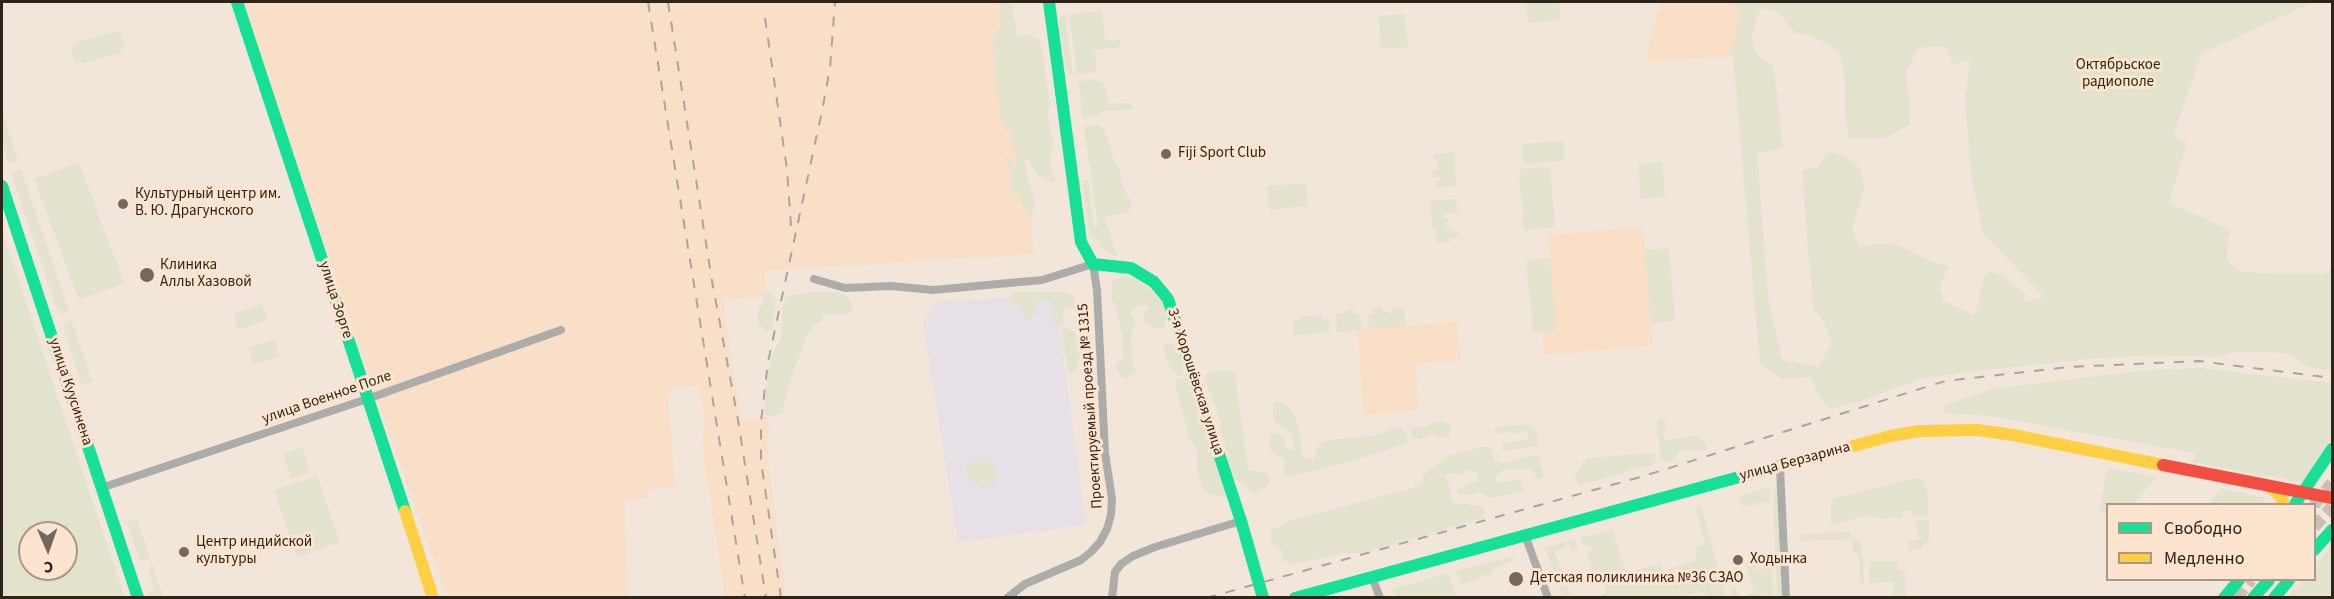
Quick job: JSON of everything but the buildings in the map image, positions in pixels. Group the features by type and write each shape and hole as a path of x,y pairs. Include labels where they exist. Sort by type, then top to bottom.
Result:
{"street":[{"name":"улица Зорге","path":"237,2 433,597"},
{"path":"814,279 845,288 891,286 933,290 1042,280 1093,264 1082,242 1049,2"},
{"name":"улица Куусинена","path":"2,186 138,597"},
{"name":"3-я Хорошёвская улица","path":"1093,264 1131,268 1154,282 1168,299 1241,521 1263,597"},
{"name":"Проектируемый проезд № 1315","path":"1007,597 1042,575 1081,560 1100,542 1111,515 1112,499 1104,442 1098,302 1093,264"},
{"name":"улица Военное Поле","path":"101,488 367,399 561,330"},
{"name":"улица Берзарина","path":"1295,597 1890,436 1947,429 1977,430 2332,498"},
{"path":"2296,503 2332,449"},
{"path":"1780,467 1786,597"},
{"path":"2268,485 2280,496 2284,503"},
{"path":"1112,597 1116,572 1121,564 1133,556 1241,521"},
{"path":"2316,548 2332,530"},
{"path":"1525,535 1548,597"},
{"path":"1372,577 1380,597"},
{"path":"2223,597 2237,581"},
{"path":"2253,597 2267,581"},
{"path":"2274,597 2287,581"}],"shaded area":[{"path":"242,2 1012,2 1034,254 764,271 767,296 723,300 741,420 769,417 767,448 786,597 725,597 702,445 703,430 706,429 699,386 667,390 676,487 648,489 648,498 625,500 628,597 447,597"},
{"path":"1660,2 1732,2 1741,12 1731,51 1733,56 1648,62 1647,51"},
{"path":"1643,227 1653,346 1544,355 1542,332 1556,331 1548,235"},
{"path":"1055,296 1086,525 958,542 923,322 938,301"},
{"path":"1457,321 1461,360 1415,364 1419,410 1369,415 1369,413 1364,413 1357,330"}],"green space":[{"path":"999,2 1012,2 1017,36 1030,35 1038,39 1042,47 1050,103 1048,114 1054,139 1049,163 1056,180 1052,183 1035,173 1029,160 1025,159 1023,162 1035,201 1032,215 1028,217 1020,197 1012,193 1010,188 1013,177 1005,159 1010,156 1014,165 1018,162 1012,133 1005,128 1001,120 993,42 993,35 1001,29"},
{"path":"1529,2 1559,2 1561,20 1528,23 1526,6"},
{"name":"Октябрьское радиополе","path":"1732,2 2314,2 2202,53 2173,136 2187,143 2169,203 2230,230 2226,260 2239,271 2271,274 2322,274 2332,269 2330,371 2308,367 2288,354 2269,352 2233,352 2218,357 2153,355 2090,359 1921,379 1860,401 1829,409 1819,397 1810,377 1782,379 1760,363 1731,51 1741,12","holes":["1762,8 1779,13 1795,33 1812,36 1839,51 1845,79 1845,113 1849,139 1886,138 1910,124 1910,103 1905,71 1920,48 1944,46 1953,64 1970,60 1965,101 1971,174 1983,233 2044,297 2024,302 2025,294 2002,275 1991,272 1984,277 1975,315 1943,301 1940,287 1948,267 1923,258 1899,245 1878,244 1860,247 1852,230 1864,187 1861,170 1853,160 1832,152 1826,154 1819,167 1802,170 1813,308 1824,321 1832,345 1818,366 1782,360 1768,297 1757,153 1783,148 1774,67 1755,53 1752,36 1756,18"]},
{"path":"1102,11 1105,41 1120,39 1121,47 1095,50 1096,71 1077,75 1069,14"},
{"path":"1065,14 1073,75 1066,70 1059,22 1060,17"},
{"path":"1404,14 1408,47 1381,49 1378,16"},
{"path":"118,31 125,44 120,53 84,63 75,61 71,49 76,42"},
{"path":"1094,79 1103,83 1110,104 1132,103 1133,109 1101,111 1100,116 1083,117 1078,81"},
{"path":"2,111 18,161 9,164 2,142"},
{"path":"1100,125 1104,129 1119,169 1123,187 1132,204 1129,212 1104,217 1117,256 1103,250 1100,241 1094,238 1093,234 1090,235 1082,180 1088,180 1094,227 1098,225 1084,126"},
{"path":"1563,141 1565,161 1524,164 1522,144"},
{"path":"1454,152 1456,186 1436,188 1436,182 1441,181 1441,177 1432,177 1431,171 1438,170 1437,160 1433,159 1433,154"},
{"path":"1662,162 1665,197 1641,199 1638,164"},
{"path":"79,163 124,283 79,300 34,179"},
{"path":"1550,167 1555,227 1524,230 1519,169"},
{"path":"21,169 69,312 66,313 62,314 57,309 11,172"},
{"path":"1306,183 1308,206 1269,210 1267,186"},
{"path":"1455,199 1459,212 1444,214 1444,218 1449,218 1446,228 1452,228 1452,231 1459,230 1459,237 1449,238 1449,242 1437,243 1436,229 1432,229 1430,201"},
{"path":"2,229 75,450 125,597 2,597"},
{"path":"1669,248 1675,321 1651,323 1645,250"},
{"path":"1550,258 1556,331 1533,333 1526,260"},
{"path":"1124,277 1132,278 1145,285 1163,302 1168,316 1165,327 1160,330 1145,322 1143,315 1149,306 1140,305 1131,310 1136,321 1131,336 1132,362 1136,371 1126,380 1121,377 1116,367 1124,354 1121,328 1112,301 1112,282"},
{"path":"761,292 768,292 774,296 776,302 772,329 767,332 758,324 758,309 764,302"},
{"path":"813,292 839,293 848,297 852,305 850,314 823,315 821,321 815,324 808,333 788,387 782,413 775,416 764,415 767,376 772,355 781,339 783,305 786,296"},
{"path":"1013,292 1064,292 1073,295 1076,302 1087,309 1088,319 1076,321 1077,311 1064,308 1062,314 1065,320 1061,326 1055,325 1053,323 1053,304 1049,300 1036,301 1033,318 1026,321 1020,305 1014,306 1011,301"},
{"path":"262,304 267,320 239,330 233,314"},
{"path":"1382,307 1383,312 1388,313 1391,313 1390,309 1404,308 1406,326 1369,329 1368,315 1373,314 1372,308"},
{"path":"1346,309 1354,309 1355,314 1360,314 1362,330 1337,332 1336,314 1346,313"},
{"path":"1323,315 1323,319 1329,318 1330,332 1294,335 1293,321 1299,320 1299,317"},
{"path":"71,319 92,381 82,385 64,330 65,323"},
{"path":"1065,328 1075,333 1080,359 1071,373 1068,371 1062,337 1062,331"},
{"path":"274,339 280,356 254,365 248,348"},
{"path":"1168,343 1175,346 1184,365 1181,376 1170,368 1163,347"},
{"path":"2199,368 2332,383 2332,438 2307,477 2302,481 2295,481 2193,462 2195,453 1990,416 1943,413 1946,405 1993,389 2139,371"},
{"path":"1234,371 1237,374 1248,470 1268,474 1270,479 1269,484 1258,492 1253,493 1235,480 1226,462 1228,453 1220,429 1222,424 1204,377 1207,373"},
{"path":"1186,378 1226,493 1225,498 1206,493 1197,473 1197,449 1189,437 1175,383 1178,379"},
{"path":"1277,402 1290,408 1296,419 1301,437 1302,455 1306,459 1315,458 1319,444 1328,440 1372,436 1385,432 1391,427 1401,428 1407,434 1407,443 1358,459 1287,477 1282,475 1286,465 1284,459 1271,451 1269,444 1271,433 1282,435 1287,449 1292,450 1295,447 1291,432 1274,423 1273,404"},
{"path":"1660,418 1666,422 1664,436 1666,440 1697,435 1707,448 1681,451 1673,461 1664,462 1659,457 1661,451 1657,435 1657,423"},
{"path":"1439,421 1450,425 1450,436 1440,438 1431,434 1421,439 1414,438 1410,433 1412,427 1426,427"},
{"path":"1529,424 1536,430 1539,443 1537,446 1503,451 1502,444 1528,439 1529,433 1521,431 1515,434 1509,431 1499,434 1494,430 1499,427"},
{"path":"302,447 310,472 291,479 283,454"},
{"path":"1489,447 1495,461 1503,464 1533,455 1540,458 1544,477 1538,480 1531,469 1506,469 1495,476 1496,483 1517,480 1522,483 1524,491 1491,498 1480,492 1472,495 1457,494 1459,488 1477,481 1478,474 1473,470 1467,470 1463,475 1450,473 1444,475 1451,488 1449,495 1453,503 1481,506 1485,512 1483,518 1363,553 1344,553 1291,565 1282,558 1282,551 1272,543 1271,530 1290,520 1410,489 1422,482 1423,475 1448,456"},
{"path":"1654,453 1656,456 1655,462 1650,466 1630,468 1622,474 1580,485 1574,479 1579,468 1584,465 1583,462 1589,458"},
{"path":"989,461 997,474 997,484 982,487 978,483 968,481 965,469 968,463"},
{"path":"2107,468 2157,477 2135,503 2106,503 2106,516 2100,511"},
{"path":"317,476 340,542 297,557 274,490"},
{"path":"1916,478 1923,480 1927,487 1928,515 1914,516 1911,511 1903,511 1902,519 1889,516 1889,519 1871,518 1871,515 1867,515 1831,525 1831,504 1836,498"},
{"path":"1770,487 1770,501 1742,507 1739,496"},
{"path":"1777,487 1781,597 1777,597 1773,488"},
{"path":"2221,489 2267,498 2262,503 2211,503"},
{"path":"1701,506 1726,597 1706,597 1704,593 1698,593 1681,597 1600,597 1606,591 1602,579 1596,580 1587,553 1592,551 1590,546 1581,544 1580,538 1612,530 1629,581 1633,580 1631,572 1660,563 1664,571 1697,560 1695,547 1705,543 1695,508"},
{"path":"137,519 163,597 152,597 150,592 155,590 148,570 152,568 149,559 140,561 127,522"},
{"path":"1914,520 1929,520 1929,540 1921,548 1908,550 1909,540 1919,540"},
{"path":"1849,532 1862,546 1864,583 1860,583 1860,561 1858,555 1853,551 1852,539 1800,541 1800,534"},
{"path":"1575,539 1578,549 1572,551 1569,545 1554,551 1571,597 1563,597 1545,548"},
{"path":"2332,545 2332,595 2330,597 2288,597 2302,581 2316,581 2316,565"},
{"path":"1513,556 1514,560 1492,569 1493,573 1461,585 1456,571"},
{"path":"1771,557 1773,597 1739,597 1754,593 1746,563 1753,561 1756,570 1767,567 1765,558"},
{"path":"1872,561 1898,562 1898,571 1905,571 1906,597 1894,597 1893,582 1869,583 1869,565"},
{"path":"1448,573 1457,597 1395,597 1392,590"},
{"path":"1736,587 1739,597 1732,597 1730,588"}],"tunnel":[{"path":"2316,503 2332,483"},
{"path":"2316,525 2332,507"},
{"path":"2236,598 2250,581"}],"railway":[{"path":"648,2 745,598"},
{"path":"668,2 712,281 738,420 766,598"},
{"path":"781,598 761,461 761,422 768,362 830,68 835,2"},
{"path":"765,18 787,169 791,226"},
{"path":"1206,598 1644,476 1945,381 2069,367 2199,361 2332,378"}],"traffic: fast":[{"path":"237,2 405,511"},
{"path":"1049,2 1081,242 1093,264 1131,268 1154,282 1168,299 1241,521 1263,598"},
{"path":"2,186 138,598"},
{"path":"2296,503 2332,449"},
{"path":"1295,598 1798,461"},
{"path":"2316,548 2332,530"},
{"path":"2224,598 2238,581"},
{"path":"2253,598 2268,581"},
{"path":"2274,598 2288,581"}],"traffic: slow":[{"path":"1798,461 1890,436 1919,431 1977,430 2163,465"},
{"path":"2269,486 2280,496 2284,503"},
{"path":"405,511 433,598"}],"traffic: jam":[{"path":"2163,465 2332,498"}],"place":[{"name":"Fiji Sport Club","path":"1166,154"},
{"name":"Культурный центр им. В. Ю. Драгунского","path":"123,204"},
{"name":"Клиника Аллы Хазовой","path":"147,275"},
{"name":"Центр индийской культуры","path":"184,552"},
{"name":"Ходынка","path":"1738,560"},
{"name":"Детская поликлиника №36 СЗАО","path":"1516,579"}]}
